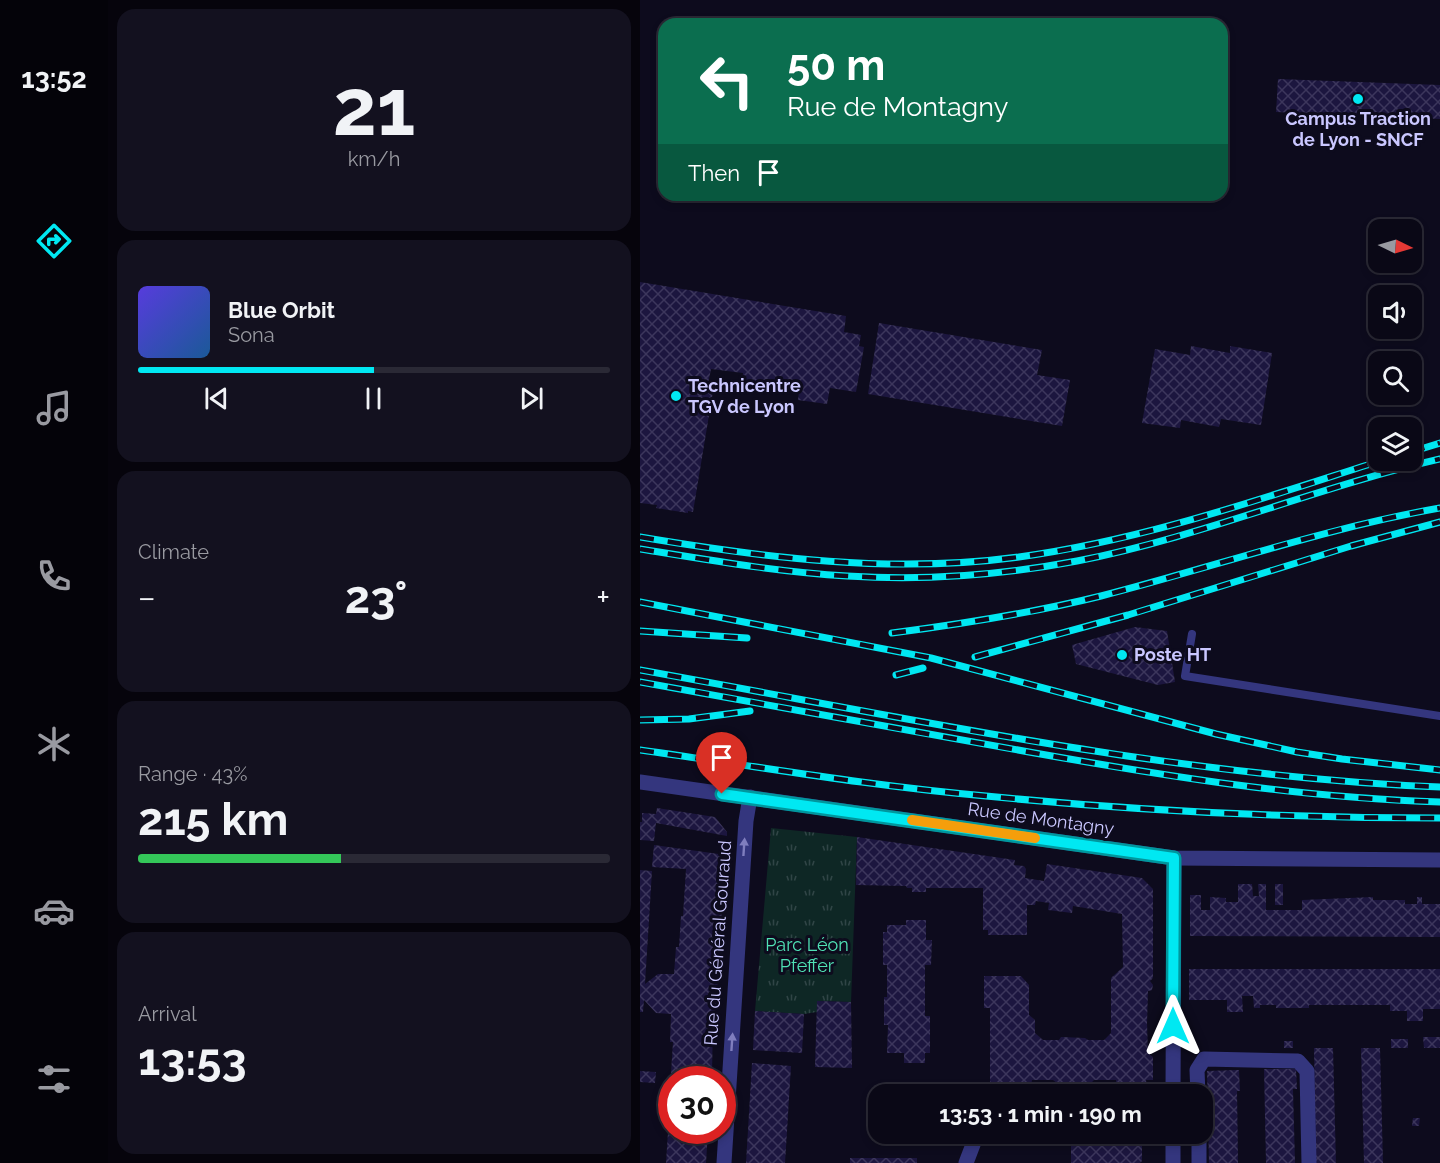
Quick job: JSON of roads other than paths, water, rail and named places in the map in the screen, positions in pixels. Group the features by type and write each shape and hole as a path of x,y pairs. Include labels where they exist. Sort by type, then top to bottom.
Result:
{"street":[{"name":"Rue de Montagny","path":"640,782 1174,858 1440,860"},
{"name":"Rue du Général Gouraud","path":"724,1163 745,821 750,797"},
{"path":"1173,1084 1174,858"},
{"path":"1198,1084 1197,1070 1204,1059 1298,1061 1307,1071 1309,1163"},
{"path":"966,1163 973,1144"},
{"path":"1173,1144 1173,1163"},
{"path":"1199,1144 1199,1163"}],"lane":[{"path":"1192,634 1185,676 1440,716"}],"railway":[{"path":"1422,449 1440,443"},
{"path":"640,549 769,569 847,576 904,578 991,573 1049,566 1123,551 1214,526 1349,483 1440,459"},
{"path":"640,537 782,557 829,561 876,564 971,562 1066,550 1157,529 1368,465"},
{"path":"892,633 1049,608 1143,585 1354,526 1440,508"},
{"path":"975,657 1128,615 1351,546 1440,522"},
{"path":"640,602 931,658 1216,734 1297,752 1440,770"},
{"path":"640,631 747,638"},
{"path":"896,675 923,668"},
{"path":"640,670 938,725 1138,758 1339,781 1440,787"},
{"path":"640,682 1182,777 1336,796 1440,802"},
{"path":"640,720 689,719 750,711"},
{"path":"640,750 899,787 1099,806 1326,817 1440,818"}],"place":[{"name":"Campus Traction de Lyon - SNCF","path":"1358,99"},
{"name":"Technicentre TGV de Lyon","path":"676,396"},
{"name":"Poste HT","path":"1122,655"}],"park label":[{"name":"Parc Léon Pfeffer","path":"807,955"}]}
